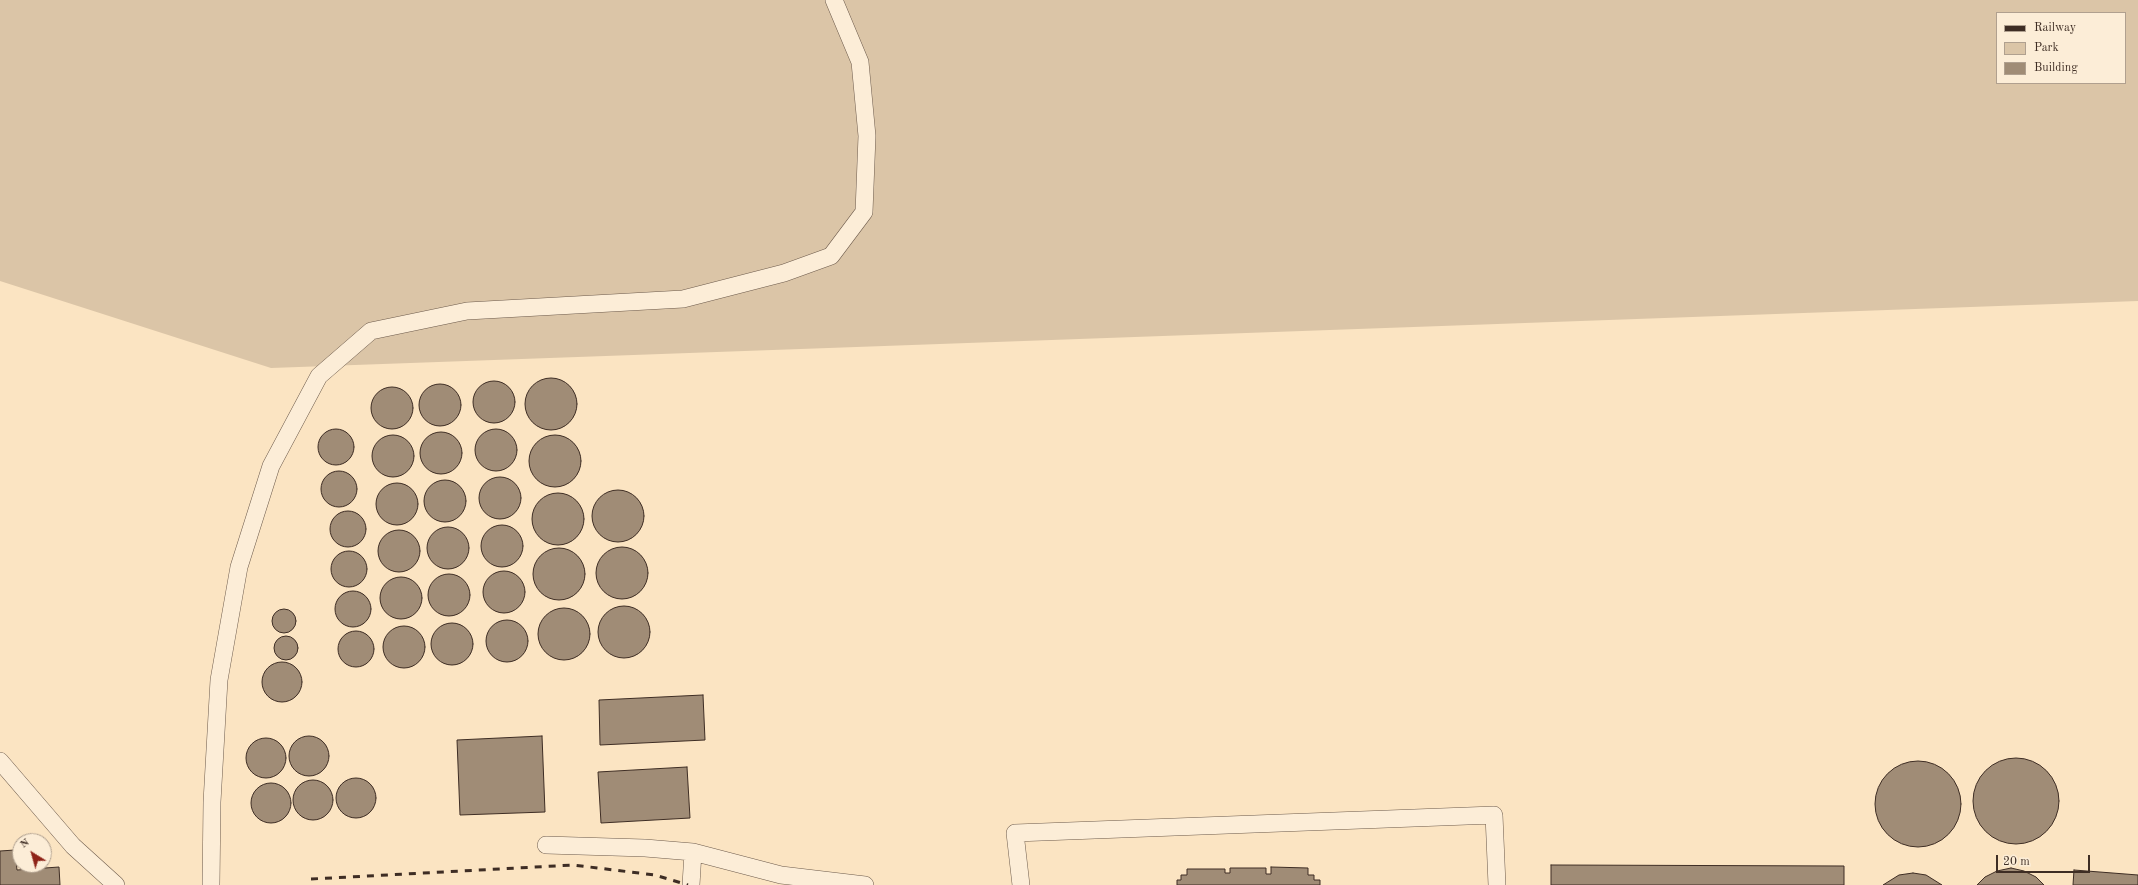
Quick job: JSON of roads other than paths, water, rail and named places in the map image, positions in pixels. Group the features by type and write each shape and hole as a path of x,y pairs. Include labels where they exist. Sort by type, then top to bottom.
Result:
{"lane":[{"path":"211,885 212,802 219,680 239,567 271,466 319,376 371,331 467,311 683,299 784,273 831,256 864,212 867,136 860,62 834,0"},
{"path":"0,761 74,846 116,885"},
{"path":"1021,885 1015,833 1494,815 1497,885"},
{"path":"546,845 645,848 693,852 781,875 865,885"},
{"path":"691,885 693,852"}],"railway":[{"path":"311,879 573,865 655,875 688,885"}]}
